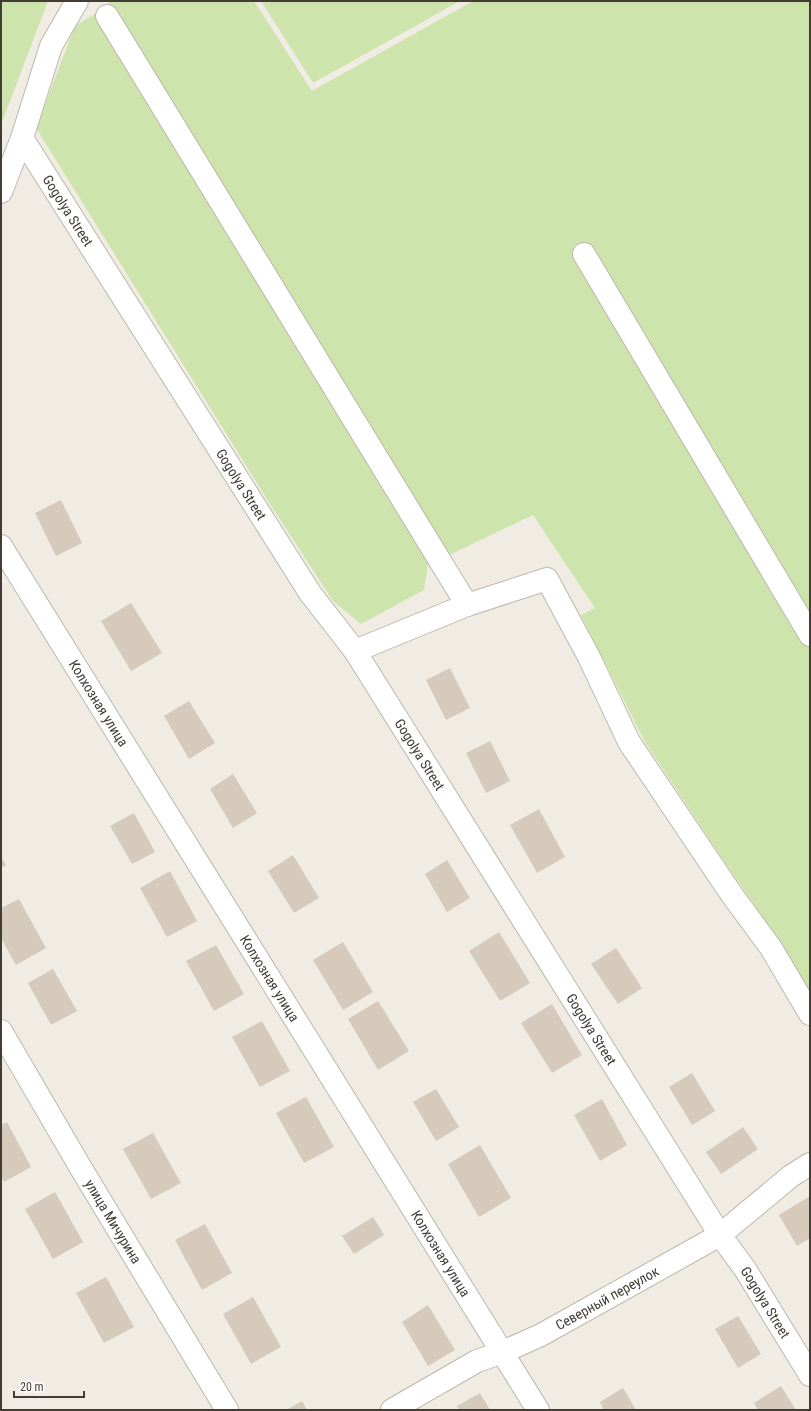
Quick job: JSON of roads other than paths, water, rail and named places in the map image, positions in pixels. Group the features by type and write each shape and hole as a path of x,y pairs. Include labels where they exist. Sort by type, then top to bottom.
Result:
{"street":[{"path":"1,191 22,138 51,46 77,1"},
{"path":"107,16 467,605"},
{"name":"Gogolya Street","path":"22,138 310,593 355,651 720,1235 745,1269 810,1376"},
{"path":"584,254 810,634"},
{"name":"Колхозная улица","path":"1,546 538,1410"},
{"path":"355,651 467,605 548,579 589,657 629,742 732,895 771,948 810,1014"},
{"name":"улица Мичурина","path":"1,1031 82,1170 227,1410"},
{"name":"Северный переулок","path":"392,1410 477,1361 503,1352 541,1335 720,1235 791,1176 810,1164"}]}
